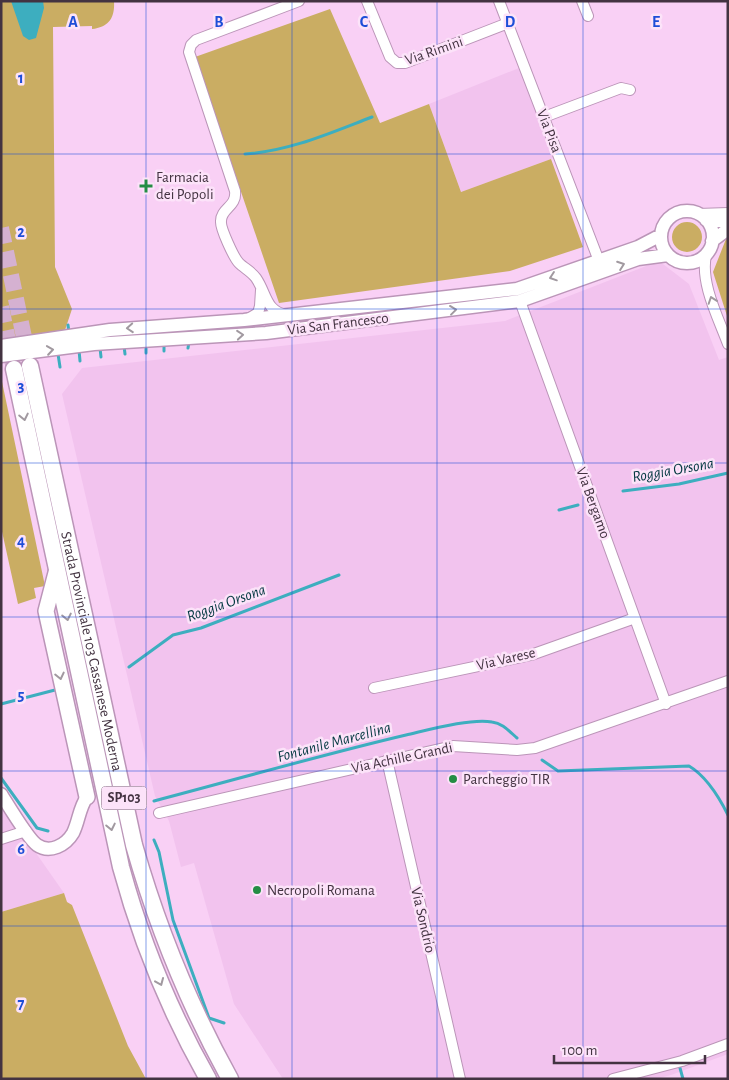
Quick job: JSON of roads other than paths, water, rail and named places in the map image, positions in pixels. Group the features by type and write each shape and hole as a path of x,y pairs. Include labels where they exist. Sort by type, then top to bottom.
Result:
{"highway":[{"name":"Strada Provinciale 103 Cassanese Moderna","path":"208,1079 187,1041 166,995 146,948 128,892 113,834 57,569 22,367 60,504 134,845 141,869 178,970 198,1016 230,1079"},
{"name":"SP103","path":"83,615 150,869 190,980 222,1051 239,1079"}],"main road":[{"path":"57,569 46,611 88,797"}],"street":[{"path":"288,315 280,314 274,310 255,276 236,260 221,224 222,215 233,204 235,195 189,55 189,50 192,43 281,5 299,1"},
{"name":"Via Rimini","path":"367,1 390,58 399,63 405,63 508,24"},
{"name":"Via Pisa","path":"499,1 599,261"},
{"path":"582,1 588,16"},
{"path":"544,117 621,88 630,90"},
{"path":"706,255 699,260 687,263 678,262 668,255 662,246 661,235 665,223 674,215 686,212 702,217 728,221"},
{"path":"702,217 728,212"},
{"path":"702,217 712,230 712,241 706,255 704,268 706,281 728,344"},
{"path":"712,241 728,229"},
{"name":"Via San Francesco","path":"1,346 110,330 244,320 517,289 643,246 661,235"},
{"name":"Via San Francesco","path":"1,356 94,344 266,333 520,302 638,259 668,255"},
{"path":"244,320 258,314 261,289"},
{"name":"Via Bergamo","path":"520,302 666,704"},
{"name":"Via Varese","path":"374,688 531,655 635,618"},
{"name":"Via Achille Grandi","path":"159,813 454,746 517,750 535,748 728,682"},
{"name":"Via Sondrio","path":"387,760 460,1079"},
{"path":"1,794 26,831 1,839"},
{"name":"SP103","path":"26,831 35,844 48,849 57,847 70,836 78,819 80,808 88,797"},
{"path":"613,1079 682,1061 728,1044"}],"water":[{"path":"11,1 43,1 44,8 36,38 29,40 23,36"}],"waterway":[{"path":"245,154 294,145 372,117"},
{"path":"68,325 69,333"},
{"path":"188,348 189,342"},
{"path":"164,344 164,351"},
{"path":"146,345 146,353"},
{"path":"124,346 125,354"},
{"path":"100,348 101,357"},
{"path":"79,350 80,361"},
{"path":"58,354 60,367"},
{"name":"Roggia Orsona","path":"623,491 679,484 728,473"},
{"name":"Roggia Orsona","path":"559,510 578,505"},
{"name":"Roggia Orsona","path":"129,667 173,635 201,628 339,575"},
{"name":"Roggia Orsona","path":"1,704 55,690"},
{"name":"Fontanile Marcellina","path":"154,801 343,751 461,723 483,721 496,723 517,738"},
{"name":"Fontanile Marcellina","path":"542,760 558,771 689,766 701,775 721,801 728,815"},
{"name":"Fontanile Marcellina","path":"1,778 37,828 48,831"},
{"path":"154,840 159,852 173,920 209,1018 224,1023"},
{"path":"680,1068 683,1079"}],"tunnel":[{"path":"1,228 28,356"},
{"path":"1,307 14,369"}],"place":[{"name":"Farmacia dei Popoli","path":"146,186"},
{"name":"Parcheggio TIR","path":"453,779"},
{"name":"Necropoli Romana","path":"257,890"}]}
